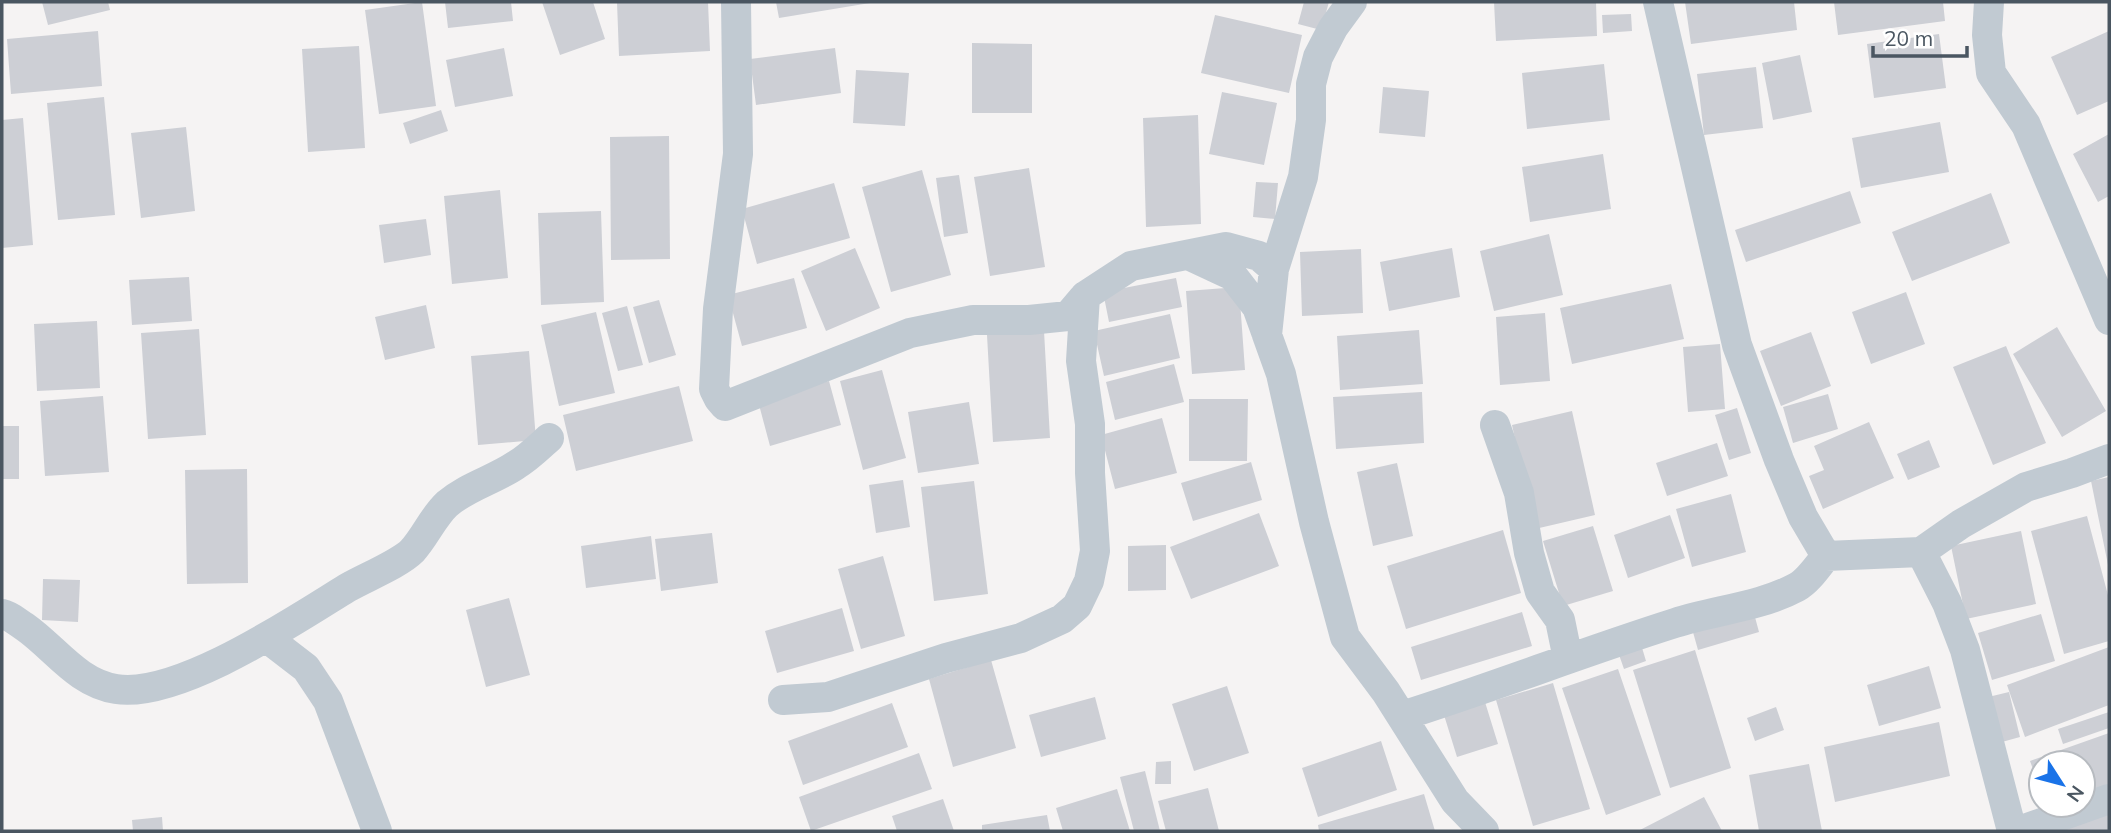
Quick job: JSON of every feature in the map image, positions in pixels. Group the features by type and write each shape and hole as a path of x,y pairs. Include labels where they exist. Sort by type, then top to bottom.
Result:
{"street":[{"path":"736,2 738,154 718,309 714,389 725,406 910,332 973,320 1029,320 1068,316 1085,296 1131,266 1226,247 1259,256 1274,269"},
{"path":"1267,335 1274,269 1303,177 1311,120 1311,84 1318,57 1333,27 1352,2"},
{"path":"1658,2 1737,345 1803,517 1826,556"},
{"path":"1989,2 1987,35 1991,73 2026,125 2109,320"},
{"path":"1188,255 1233,276 1257,307 1281,374 1314,522 1345,637 1402,716 1455,801 1484,831"},
{"path":"783,699 828,696 946,658 1021,638 1062,619 1077,606 1089,581 1095,551 1090,424 1082,361 1085,296"},
{"path":"1495,425 1519,493 1529,553 1540,592 1560,620 1568,659"},
{"path":"2,614 36,635 75,670 93,682 117,689 146,688 191,674 267,638 411,553 446,506 470,488 516,465 549,438"},
{"path":"1402,716 1495,687 1676,622 1772,598 1800,586 1826,556 1921,552 1961,524 2026,487 2109,459"},
{"path":"1921,552 1948,603 1965,650 2012,831"},
{"path":"267,638 306,668 328,701 377,831"},
{"path":"2019,831 2109,799"}],"building":[{"path":"42,2 108,2 110,10 48,25"},
{"path":"422,2 436,106 379,114 365,10"},
{"path":"445,2 511,2 513,21 448,28"},
{"path":"542,2 593,2 605,39 560,55"},
{"path":"617,2 708,2 710,51 619,56"},
{"path":"776,2 869,2 870,3 779,18"},
{"path":"1304,2 1329,2 1321,30 1298,24"},
{"path":"1494,2 1596,2 1597,36 1496,41"},
{"path":"1685,2 1794,2 1797,30 1691,44"},
{"path":"1834,2 1943,2 1945,21 1838,35"},
{"path":"1631,14 1632,31 1603,33 1602,15"},
{"path":"1215,15 1302,35 1289,93 1201,73"},
{"path":"98,31 102,86 11,94 7,39"},
{"path":"2109,31 2109,101 2077,115 2051,57"},
{"path":"1939,34 1946,88 1874,98 1867,44"},
{"path":"972,43 1032,44 1032,113 972,113"},
{"path":"359,46 365,148 308,152 302,49"},
{"path":"504,48 513,96 455,107 446,60"},
{"path":"835,48 841,93 756,105 750,59"},
{"path":"1800,55 1812,112 1773,120 1762,63"},
{"path":"1604,64 1610,120 1527,129 1522,73"},
{"path":"1756,67 1763,128 1704,135 1697,74"},
{"path":"856,70 909,73 905,126 853,123"},
{"path":"1383,87 1429,91 1425,137 1379,133"},
{"path":"1222,92 1277,103 1264,165 1209,154"},
{"path":"104,97 115,215 58,220 47,103"},
{"path":"441,110 448,131 410,144 403,123"},
{"path":"1198,115 1201,224 1146,227 1143,118"},
{"path":"23,118 33,245 2,248 2,120"},
{"path":"1940,122 1949,172 1861,188 1852,138"},
{"path":"186,127 195,211 141,218 131,133"},
{"path":"2109,134 2109,196 2098,202 2073,154"},
{"path":"669,136 670,259 611,260 610,137"},
{"path":"1603,154 1611,209 1530,222 1522,167"},
{"path":"1029,168 1045,267 990,276 974,177"},
{"path":"922,170 951,275 891,292 862,187"},
{"path":"959,175 968,233 944,237 936,178"},
{"path":"1256,182 1278,183 1275,219 1253,217"},
{"path":"834,183 850,238 757,264 742,209"},
{"path":"500,190 508,278 452,284 444,196"},
{"path":"1850,191 1861,223 1746,262 1735,230"},
{"path":"1991,193 2010,243 1912,281 1892,232"},
{"path":"601,211 604,302 541,305 538,213"},
{"path":"426,219 431,255 384,263 379,225"},
{"path":"1549,234 1563,295 1494,311 1480,251"},
{"path":"855,248 880,308 826,331 801,271"},
{"path":"1452,248 1460,297 1389,311 1380,262"},
{"path":"1361,249 1363,313 1302,316 1300,252"},
{"path":"189,277 192,321 132,325 129,280"},
{"path":"794,278 807,328 742,346 728,295"},
{"path":"1176,278 1182,307 1109,322 1103,292"},
{"path":"1671,284 1684,339 1572,364 1560,308"},
{"path":"1239,287 1245,370 1192,374 1186,291"},
{"path":"1906,292 1925,344 1871,364 1852,312"},
{"path":"659,300 676,355 649,363 633,307"},
{"path":"426,305 435,348 385,360 375,317"},
{"path":"627,306 643,365 618,371 602,313"},
{"path":"596,312 615,393 559,406 541,325"},
{"path":"1545,313 1550,381 1500,385 1496,317"},
{"path":"1170,314 1180,358 1104,376 1094,331"},
{"path":"97,321 100,388 37,391 34,324"},
{"path":"2057,327 2106,411 2062,437 2013,354"},
{"path":"199,329 206,435 148,439 141,333"},
{"path":"1419,330 1423,384 1340,390 1337,336"},
{"path":"1044,331 1050,438 993,442 987,335"},
{"path":"1811,332 1831,386 1781,406 1760,351"},
{"path":"1720,344 1725,409 1688,412 1683,347"},
{"path":"2006,346 2046,443 1993,465 1953,367"},
{"path":"529,351 536,440 478,445 471,356"},
{"path":"1174,364 1184,402 1115,420 1106,382"},
{"path":"882,370 906,458 863,470 840,381"},
{"path":"829,381 841,425 770,446 758,401"},
{"path":"679,386 693,441 576,471 563,415"},
{"path":"1422,392 1424,443 1336,449 1333,397"},
{"path":"1828,394 1838,429 1793,443 1783,407"},
{"path":"103,396 109,472 45,476 40,401"},
{"path":"1189,399 1248,399 1247,461 1189,461"},
{"path":"969,402 979,464 918,473 908,412"},
{"path":"1737,408 1751,453 1729,460 1715,415"},
{"path":"1572,411 1595,515 1535,529 1512,425"},
{"path":"1162,418 1177,473 1115,489 1101,435"},
{"path":"1869,422 1894,478 1823,509 1809,476 1824,470 1814,446"},
{"path":"2,426 19,426 19,479 2,479"},
{"path":"1929,440 1940,467 1908,480 1897,454"},
{"path":"1717,443 1728,476 1667,496 1656,463"},
{"path":"1251,462 1262,500 1193,521 1181,483"},
{"path":"1397,463 1413,536 1373,546 1357,472"},
{"path":"247,469 248,583 187,584 185,470"},
{"path":"2109,477 2109,565 2108,565 2091,481"},
{"path":"903,480 910,527 876,533 869,485"},
{"path":"974,481 988,594 934,601 921,487"},
{"path":"1731,494 1746,552 1692,567 1676,509"},
{"path":"1259,513 1279,566 1191,599 1170,547"},
{"path":"1670,515 1685,558 1628,578 1614,535"},
{"path":"2087,516 2109,599 2109,641 2064,654 2031,531"},
{"path":"1593,526 1613,591 1563,606 1543,541"},
{"path":"1503,530 1521,593 1406,629 1387,566"},
{"path":"2021,531 2036,604 1966,619 1951,546"},
{"path":"712,533 718,583 661,591 655,539"},
{"path":"651,536 656,579 586,588 581,546"},
{"path":"1166,545 1166,590 1128,591 1128,546"},
{"path":"883,556 905,636 861,649 838,569"},
{"path":"43,579 80,580 78,622 42,620"},
{"path":"509,598 530,675 486,687 466,610"},
{"path":"1752,606 1759,632 1698,650 1691,625"},
{"path":"842,608 854,651 777,673 765,631"},
{"path":"1522,612 1532,646 1421,680 1411,647"},
{"path":"2041,614 2055,661 1992,680 1978,633"},
{"path":"1640,641 1646,661 1624,669 1617,649"},
{"path":"2109,647 2109,705 2025,737 2007,685"},
{"path":"1695,650 1731,768 1670,788 1633,670"},
{"path":"991,660 1016,748 953,767 929,679"},
{"path":"1929,666 1941,708 1879,726 1867,685"},
{"path":"1618,669 1661,795 1606,815 1562,688"},
{"path":"1553,683 1590,809 1533,826 1496,700"},
{"path":"1227,686 1249,753 1194,771 1172,704"},
{"path":"2009,692 2020,737 1991,745 1980,699"},
{"path":"1095,697 1106,739 1041,757 1029,715"},
{"path":"1485,702 1498,744 1457,757 1444,715"},
{"path":"892,703 908,747 803,785 788,741"},
{"path":"1776,707 1784,730 1755,741 1747,718"},
{"path":"2109,712 2109,728 2063,744 2058,729"},
{"path":"1939,722 1950,776 1835,802 1824,747"},
{"path":"2109,733 2109,792 2097,797 2097,749 2064,749"},
{"path":"1381,741 1397,790 1318,817 1302,768"},
{"path":"919,753 932,789 811,831 799,797"},
{"path":"1171,761 1171,784 1155,784 1156,762"},
{"path":"1809,764 1822,831 1759,831 1749,775"},
{"path":"1145,771 1160,831 1134,831 1120,777"},
{"path":"1208,788 1219,831 1166,831 1158,801"},
{"path":"1117,789 1130,831 1063,831 1056,808"},
{"path":"1424,794 1435,831 1319,831 1318,825"},
{"path":"1704,797 1722,831 1638,831"},
{"path":"943,799 954,831 897,831 892,816"},
{"path":"2109,811 2109,831 2045,831 2083,819 2097,819 2097,815"},
{"path":"1047,815 1050,831 982,831 982,825"},
{"path":"162,817 163,831 133,831 132,820"}]}
